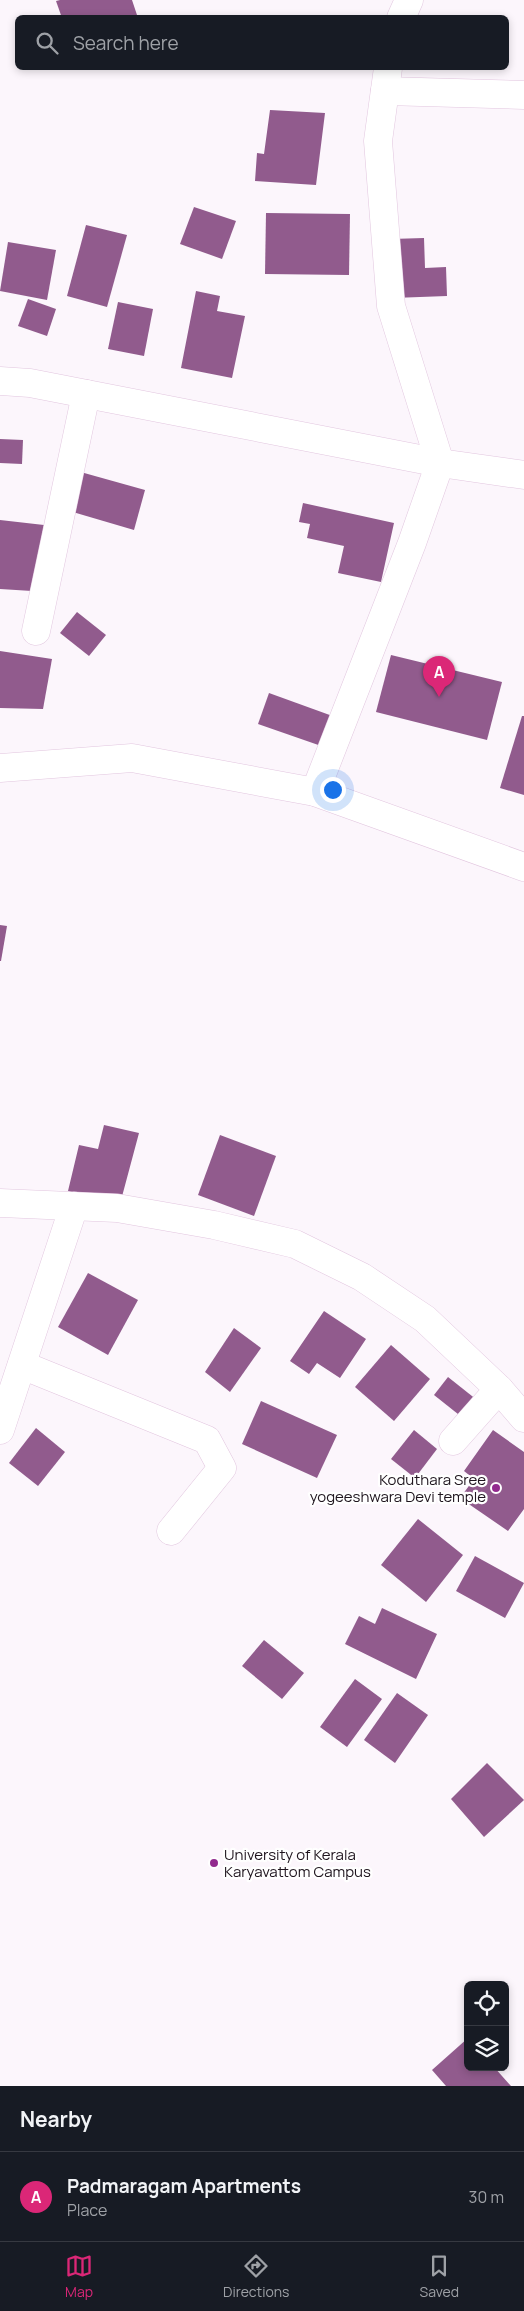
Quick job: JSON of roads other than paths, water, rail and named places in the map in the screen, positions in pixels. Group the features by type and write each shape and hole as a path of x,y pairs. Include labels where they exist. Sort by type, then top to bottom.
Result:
{"street":[{"path":"402,15 409,0"},
{"path":"315,792 412,543 440,463 391,306 378,141 387,79 524,95"},
{"path":"0,381 30,383 440,463 524,476"},
{"path":"36,631 86,394"},
{"path":"0,768 132,758 315,792 524,867"},
{"path":"0,1203 117,1208 195,1221 295,1244 362,1278 425,1319 499,1389 524,1418"},
{"path":"0,1430 74,1206"},
{"path":"22,1364 207,1440 222,1468 170,1531"},
{"path":"453,1441 499,1389"}],"place":[{"name":"Padmaragam Apartments","path":"439,697"},
{"name":"Koduthara Sree yogeeshwara Devi temple","path":"496,1488"},
{"name":"University of Kerala Karyavattom Campus","path":"214,1863"}]}
